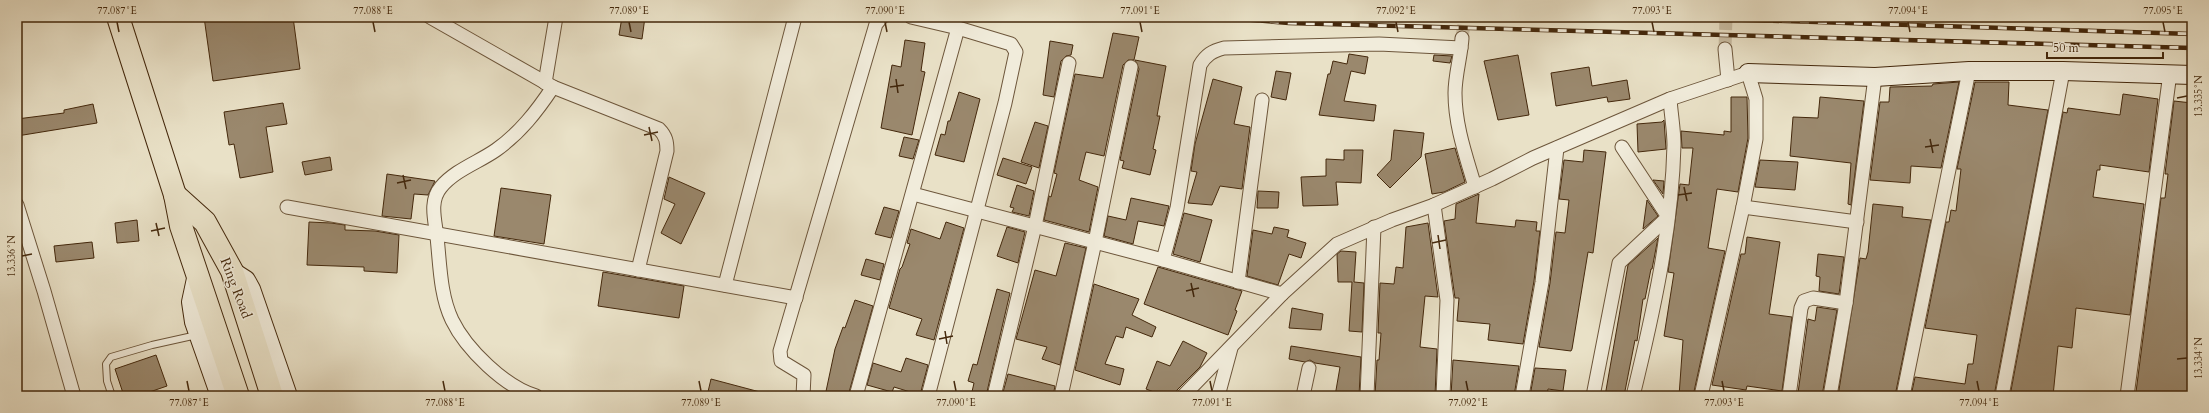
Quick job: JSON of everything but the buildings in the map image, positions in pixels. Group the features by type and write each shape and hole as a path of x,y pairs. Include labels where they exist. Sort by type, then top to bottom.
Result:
{"highway":[{"path":"118,17 175,195 181,226 197,274 207,332 227,394"},
{"name":"Ring Road","path":"175,195 205,222 232,271 272,396"}],"street":[{"path":"430,17 549,85 659,129 664,134 667,141 667,151 638,270"},
{"path":"536,396 497,376 473,350 452,320 443,290 434,210 436,196 441,187 452,177 497,149 516,134 533,116 549,85 556,17"},
{"path":"725,285 795,17"},
{"path":"803,396 804,375 785,364 780,357 876,24 882,17"},
{"path":"911,17 958,28 1011,44 1016,52 1005,102 928,396"},
{"path":"856,396 958,28"},
{"path":"1163,260 1177,208 1200,65 1205,56 1214,50 1224,48 1461,43 1455,91 1456,112 1460,137 1474,187"},
{"path":"1725,49 1728,80"},
{"path":"994,396 1035,226 1069,63"},
{"path":"1061,396 1095,242 1131,67"},
{"path":"1903,396 1969,71"},
{"path":"1183,396 1282,294 1337,244 1374,227 1434,205 1557,148 1670,100 1748,73 1875,76 1969,71 2063,71 2170,73 2192,75"},
{"path":"2002,396 2063,71"},
{"path":"1701,396 1743,207 1756,139 1756,99 1748,73"},
{"path":"2127,396 2170,73"},
{"path":"1830,396 1846,303 1875,76"},
{"path":"1238,282 1262,100"},
{"path":"1633,396 1650,326 1668,217 1674,143 1670,100"},
{"path":"1622,147 1668,217"},
{"path":"1522,396 1542,282 1557,148"},
{"path":"913,194 1163,260 1282,294"},
{"path":"17,205 44,291 74,396"},
{"path":"1434,205 1447,300 1443,396"},
{"path":"287,207 796,298"},
{"path":"1743,207 1857,222"},
{"path":"1593,396 1620,263 1668,217"},
{"path":"1367,396 1374,227"},
{"path":"232,271 246,280 251,289 288,396"},
{"path":"1789,396 1801,308 1804,301 1813,298 1846,303"},
{"path":"1218,396 1231,348"},
{"path":"1303,396 1309,368"}],"lane":[{"path":"112,396 107,381 106,364 111,357 152,345 207,332"}],"tunnel":[{"path":"1462,38 1465,17"},
{"path":"1725,49 1726,17"}],"railway":[{"path":"1216,17 1289,23 2192,48"},
{"path":"1656,17 2192,34"}]}
